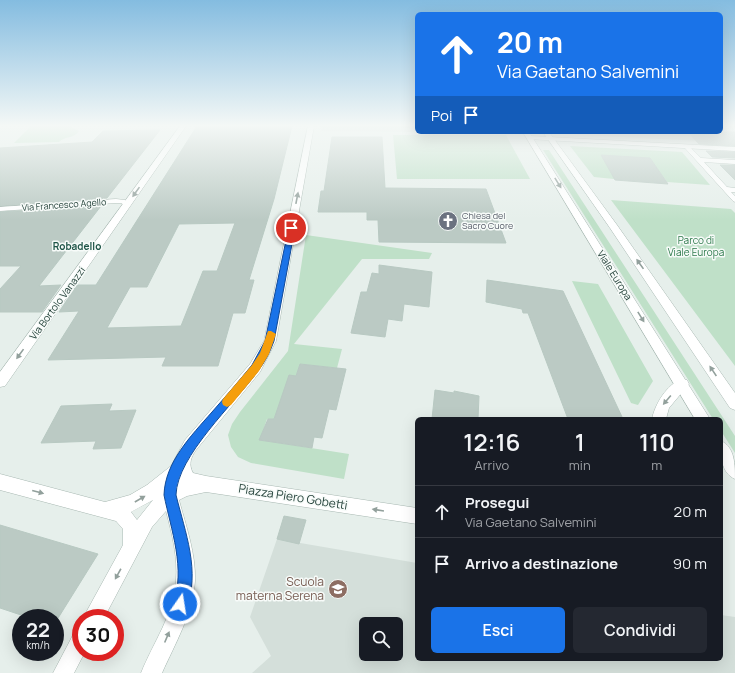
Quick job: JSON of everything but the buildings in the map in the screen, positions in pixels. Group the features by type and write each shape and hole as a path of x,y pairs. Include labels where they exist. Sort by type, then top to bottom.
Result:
{"street":[{"name":"Via Bortolo Vanazzi","path":"0,382 161,157"},
{"path":"152,673 177,615 184,593 186,575 170,495 170,486 174,472 187,449 256,368 270,341 305,157"},
{"name":"Viale Europa","path":"542,157 703,417"},
{"path":"564,157 628,247 735,404"},
{"path":"659,417 660,411 664,403 682,384"},
{"path":"187,449 182,465 184,473 188,479 194,482 206,484"},
{"path":"723,451 735,471"},
{"path":"103,509 129,505 141,499 154,490 174,472"},
{"path":"0,482 120,514 127,519 132,526 131,550"},
{"name":"Piazza Piero Gobetti","path":"98,609 146,521 159,505 170,495 193,485 206,484 415,516"},
{"path":"63,673 72,656"}],"lane":[{"path":"697,157 735,200"},
{"path":"699,160 735,162"},
{"path":"725,189 735,190"},
{"name":"Via Francesco Agello","path":"0,210 116,201 123,201 127,205"}],"shaded area":[{"name":"Scuola materna Serena","path":"277,539 415,563 415,661 723,661 723,615 735,617 735,673 252,673 271,656 250,617"}],"green space":[{"path":"395,157 518,157 530,179 397,179"},
{"path":"548,157 554,157 723,417 712,417"},
{"path":"579,157 687,157 710,185 667,182 651,160 614,179 594,177"},
{"name":"Parco di Viale Europa","path":"611,200 731,209 735,213 735,366"},
{"path":"306,235 432,253 429,259 362,259 294,344 342,349 337,368 300,364 296,376 274,419 267,419 260,440 349,454 344,479 251,463 238,457 231,447 228,435 232,424 240,412 288,351"},
{"path":"572,281 598,284 653,381 638,405 631,403"},
{"path":"723,418 735,436 735,453 723,434"}],"slow traffic":[{"path":"227,402 256,368 270,341 271,334"}],"place":[{"name":"Chiesa del Sacro Cuore","path":"448,221"},
{"name":"Scuola materna Serena","path":"338,589"}],"district":[{"name":"Robadello","path":"77,246"}],"route":[{"path":"180,604 184,593 186,575 170,495 170,486 174,472 187,449 256,368 264,354 270,341 291,228"}]}
